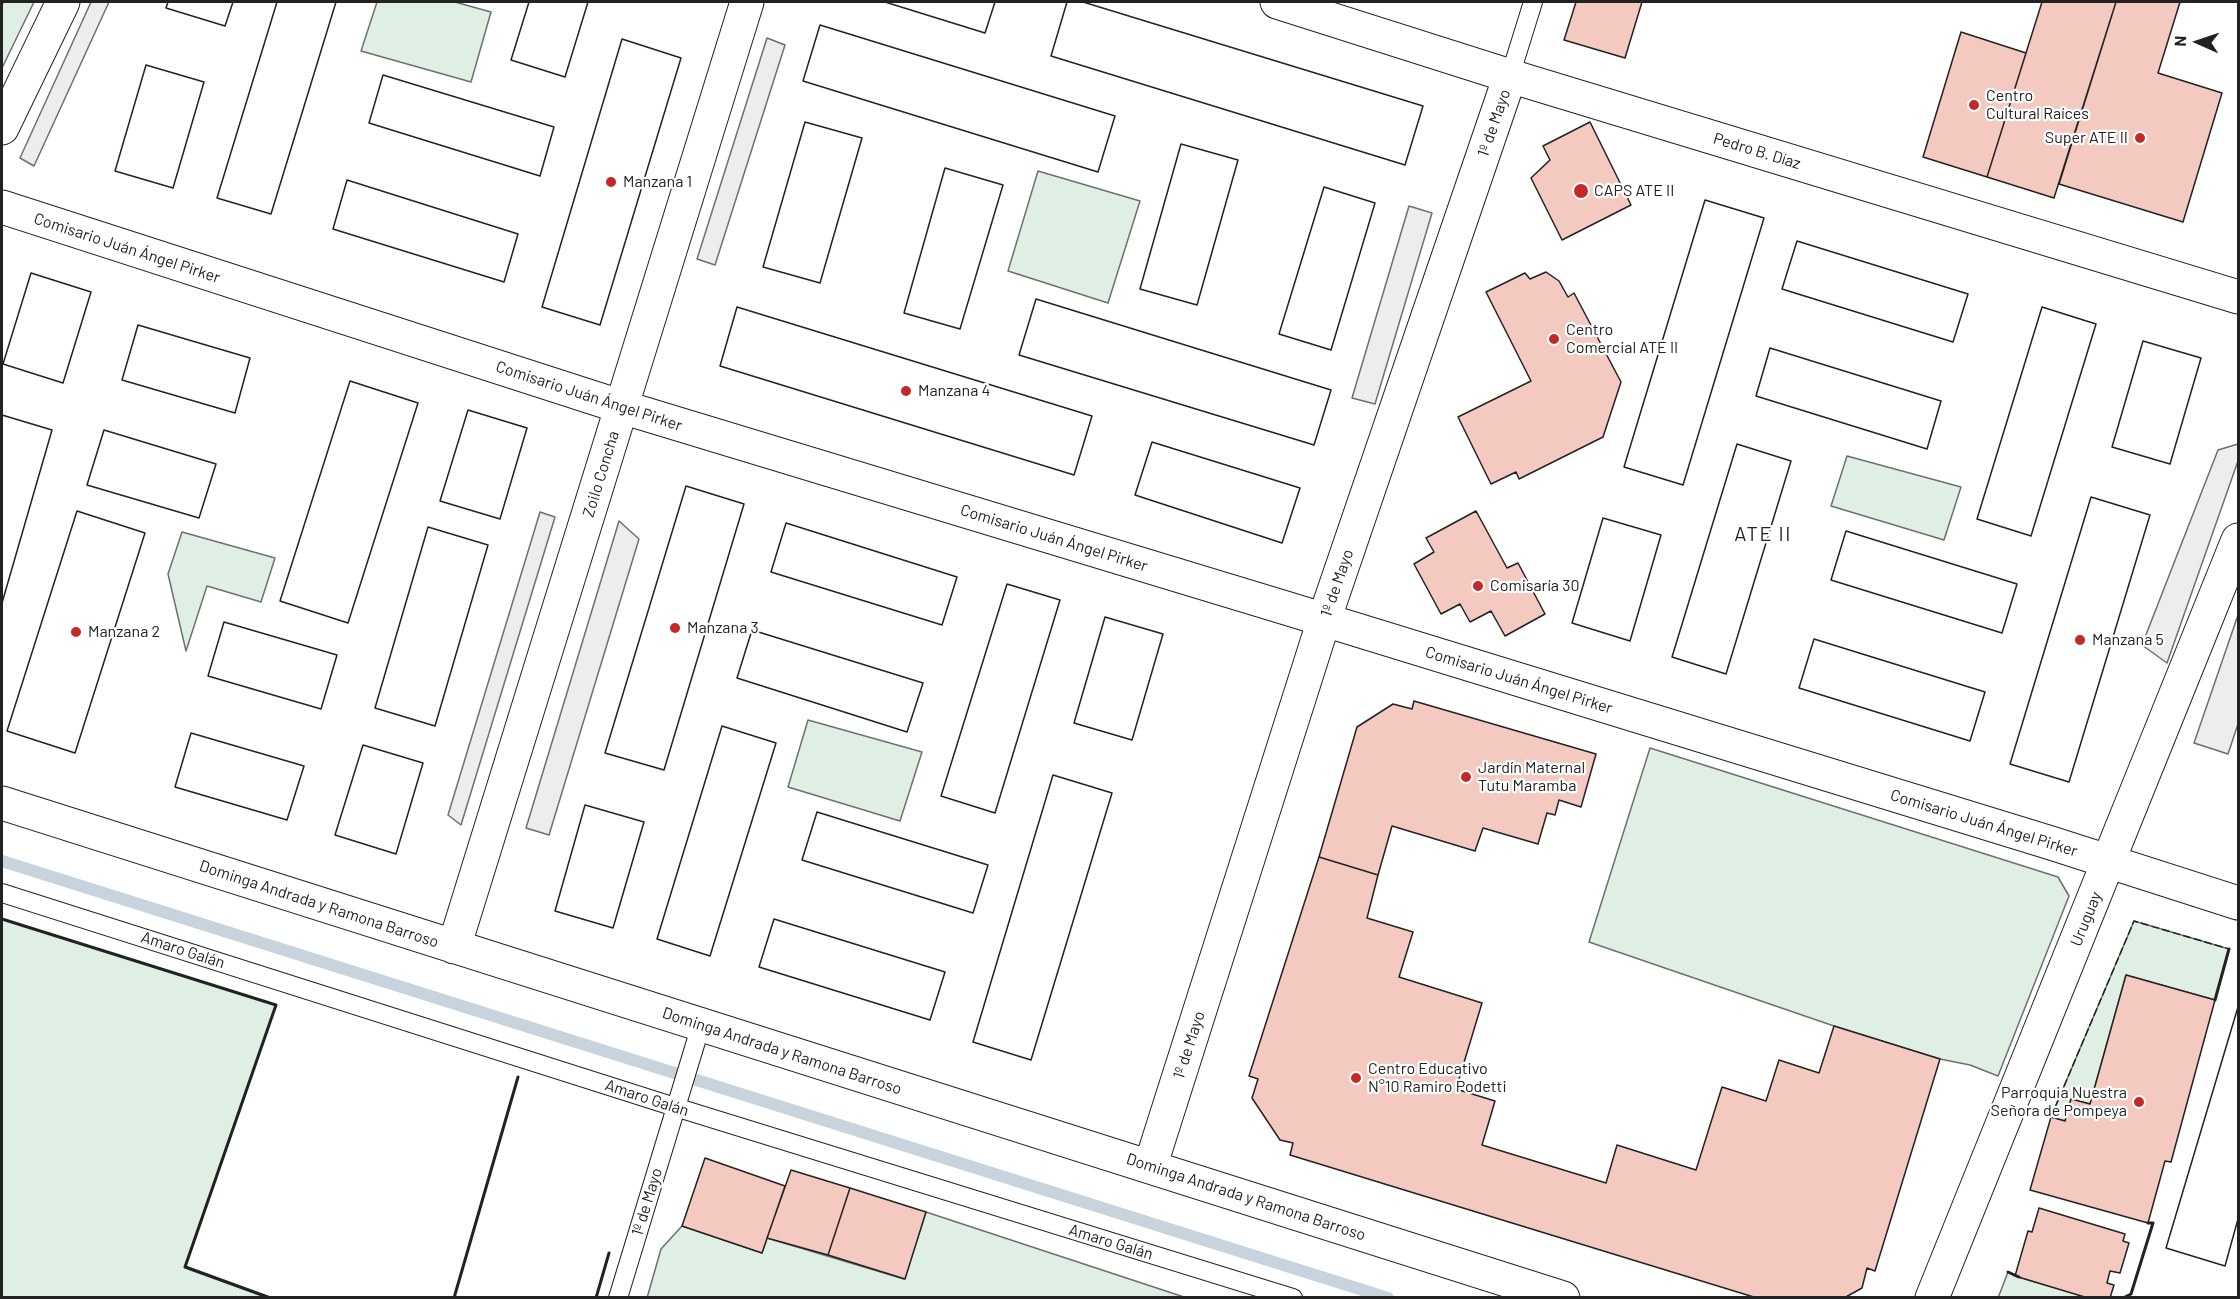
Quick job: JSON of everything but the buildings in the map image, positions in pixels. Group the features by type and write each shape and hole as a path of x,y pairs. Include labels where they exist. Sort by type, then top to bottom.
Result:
{"street":[{"path":"2,129 63,2"},
{"name":"Zoilo Concha","path":"454,947 747,2"},
{"name":"Pedro B. Díaz","path":"1277,2 1510,76 2238,297"},
{"name":"1º de Mayo","path":"1150,1167 1324,620 1510,76"},
{"name":"Comisario Juán Ángel Pirker","path":"2,207 622,408 1324,620 2238,903"},
{"name":"Uruguay","path":"1932,1298 2238,540"},
{"name":"Dominga Andrada y Ramona Barroso","path":"2,803 1563,1298"}],"lane":[{"name":"1º de Mayo","path":"1510,76 1533,2"},
{"name":"Amaro Galán","path":"2,893 675,1107 1293,1298"},
{"name":"1º de Mayo","path":"618,1298 701,1025"}],"green space":[{"path":"3,2 34,2 2,68 2,7"},
{"path":"377,2 455,2 491,12 471,82 361,51"},
{"path":"1038,171 1140,201 1108,303 1008,271"},
{"path":"1847,456 1961,487 1944,540 1831,506"},
{"path":"182,532 275,558 261,602 207,586 186,651 168,574"},
{"path":"808,720 922,752 900,821 788,787"},
{"path":"1650,748 2058,877 2069,896 1998,1076 1970,1065 1940,1059 1834,1026 1589,942"},
{"path":"2,919 276,1005 185,1266 270,1297 2,1297"},
{"path":"2134,921 2229,949 2215,1000 2126,975 2090,1104 2071,1099 2065,1121 2051,1117"},
{"path":"926,1212 1184,1297 647,1298 661,1249 682,1226 762,1253 767,1238 904,1279"},
{"path":"2008,1272 2015,1276 2088,1297 1998,1298"}],"shaded area":[{"path":"91,2 109,2 34,166 20,158"},
{"path":"767,38 785,45 715,265 697,259"},
{"path":"1409,206 1432,213 1375,404 1352,398"},
{"path":"2238,444 2238,461 2167,663 2142,645 2218,450"},
{"path":"540,512 555,517 461,825 448,815"},
{"path":"619,521 639,539 549,835 526,828"},
{"path":"2238,615 2238,724 2228,754 2194,743"}],"waterway":[{"path":"2,861 1388,1298"}],"fence":[{"path":"2051,1117 2134,921 2229,949"}],"wall":[{"path":"2,919 276,1005 185,1267 270,1298"},
{"path":"2215,1000 2229,949"},
{"path":"454,1298 518,1077"},
{"path":"2123,1298 2131,1294 2153,1223 2148,1223"},
{"path":"596,1298 609,1253"},
{"path":"2008,1272 2019,1277"}],"place":[{"name":"Centro Cultural Raíces","path":"1974,105"},
{"name":"Super ATE II","path":"2140,138"},
{"name":"Manzana 1","path":"611,182"},
{"name":"CAPS ATE II","path":"1581,191"},
{"name":"Centro Comercial ATE II","path":"1554,339"},
{"name":"Manzana 4","path":"906,391"},
{"name":"Comisaría 30","path":"1478,586"},
{"name":"Manzana 3","path":"675,628"},
{"name":"Manzana 2","path":"76,632"},
{"name":"Manzana 5","path":"2080,640"},
{"name":"Jardín Maternal Tutu Maramba","path":"1466,777"},
{"name":"Centro Educativo N°10 Ramiro Podetti","path":"1356,1078"},
{"name":"Parroquia Nuestra Señora de Pompeya","path":"2139,1102"}],"district":[{"name":"ATE II","path":"1763,534"}]}
